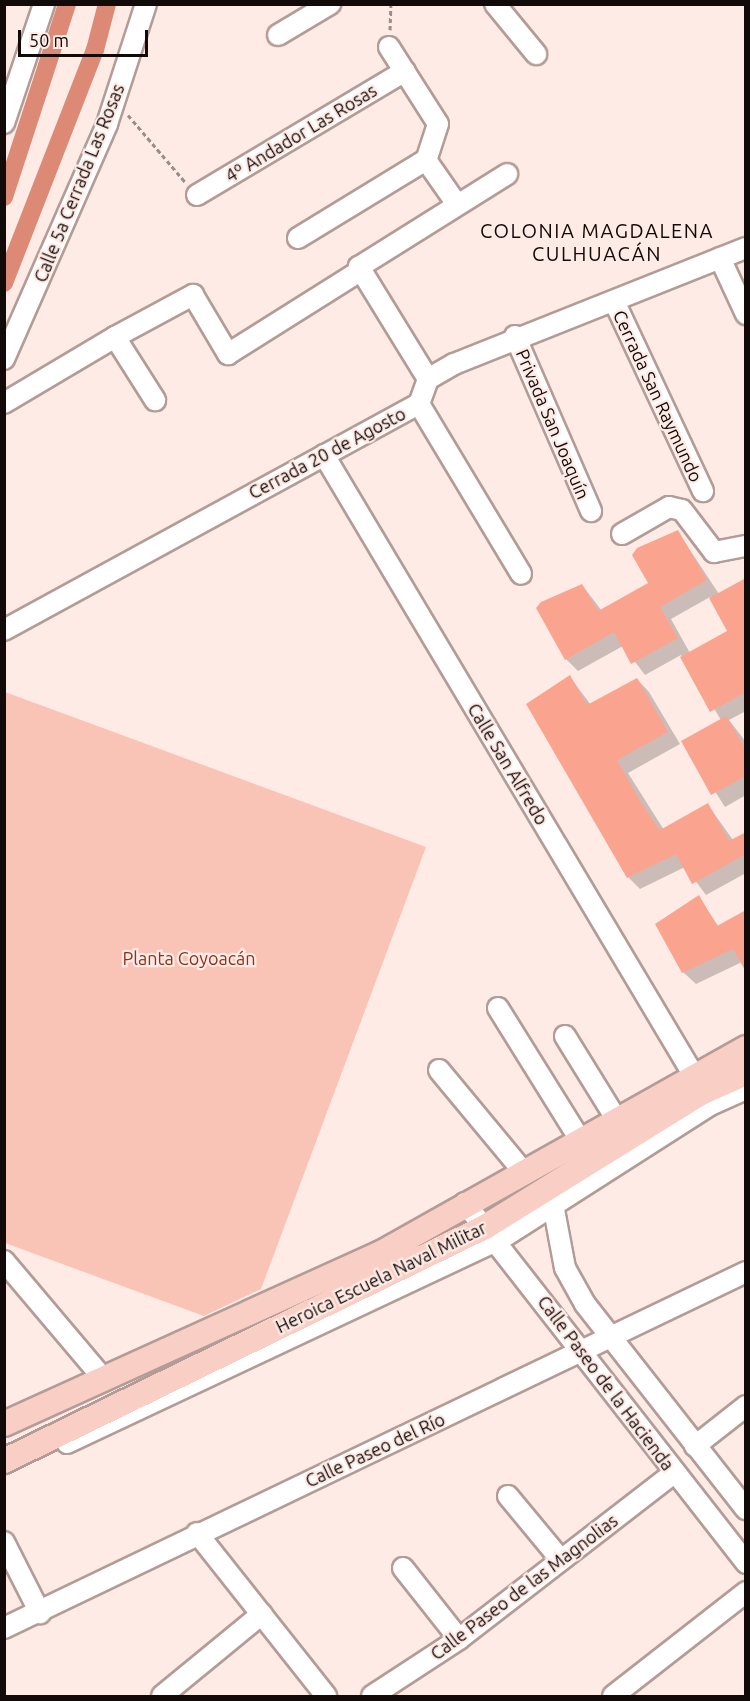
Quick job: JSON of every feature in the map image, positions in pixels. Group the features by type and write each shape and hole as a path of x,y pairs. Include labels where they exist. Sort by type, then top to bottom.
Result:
{"main road":[{"name":"Heroica Escuela Naval Militar","path":"4,1424 102,1377 381,1253 615,1117 746,1048"},
{"name":"Heroica Escuela Naval Militar","path":"4,1461 492,1233 552,1198 701,1093 746,1073"}],"street":[{"path":"4,123 44,4"},
{"name":"Calle 5a Cerrada Las Rosas","path":"4,359 115,101 146,4"},
{"path":"278,35 330,4"},
{"path":"495,4 536,54"},
{"path":"298,238 426,160 438,124 389,47"},
{"name":"4º Andador Las Rosas","path":"197,195 405,71"},
{"path":"426,160 456,203"},
{"path":"4,404 115,337 193,295 228,354 456,203 507,174"},
{"path":"363,265 428,379 515,336 614,301 746,248"},
{"path":"720,258 746,314"},
{"name":"Cerrada San Raymundo","path":"614,301 703,491"},
{"name":"Privada San Joaquín","path":"515,336 591,511"},
{"path":"115,337 155,400"},
{"name":"Cerrada 20 de Agosto","path":"4,630 324,454 420,404 428,379"},
{"path":"420,404 521,574"},
{"name":"Calle San Alfredo","path":"324,454 693,1074"},
{"path":"622,534 669,507 682,510 714,552 746,546"},
{"path":"498,1008 579,1138"},
{"path":"565,1036 615,1117"},
{"path":"440,1070 522,1170"},
{"name":"Heroica Escuela Naval Militar","path":"552,1198 710,1105 746,1089"},
{"name":"Calle Paseo de la Hacienda","path":"552,1198 565,1268 609,1339 746,1509"},
{"name":"Calle Paseo de la Hacienda","path":"465,1203 492,1233 580,1353 674,1473 742,1550"},
{"name":"Heroica Escuela Naval Militar","path":"4,1473 492,1233"},
{"path":"4,1261 102,1377"},
{"name":"Calle Paseo del Río","path":"4,1628 40,1613 197,1533 580,1353 746,1272"},
{"path":"695,1446 746,1406"},
{"name":"Calle Paseo de las Magnolias","path":"372,1696 459,1639 674,1473"},
{"path":"508,1496 561,1560"},
{"path":"197,1533 326,1696"},
{"path":"4,1542 40,1613"},
{"path":"404,1568 459,1639"},
{"path":"614,1696 746,1592"},
{"path":"162,1696 262,1614"}],"path":[{"path":"389,47 391,4"},
{"path":"115,101 197,195"}],"green space":[{"name":"Planta Coyoacán","path":"5,692 426,847 261,1289 204,1316 5,1243"}],"building":[{"path":"678,530 707,580 660,607 678,638 631,664 614,632 565,660 536,608 541,602 582,584 598,611 648,583 632,555 637,548"},
{"path":"746,578 746,692 710,712 680,657 727,631 709,598"},
{"path":"570,675 587,705 637,678 668,732 617,760 643,806 660,830 708,803 729,841 746,832 746,854 692,884 676,854 627,878 526,704"},
{"path":"726,716 746,750 746,776 711,795 681,741"},
{"path":"699,895 717,926 746,910 746,972 733,949 682,973 655,924"}],"waterway":[{"path":"4,197 67,4"},
{"path":"4,283 95,50 107,4"}],"district":[{"name":"COLONIA MAGDALENA CULHUACÁN","path":"597,242"}]}
